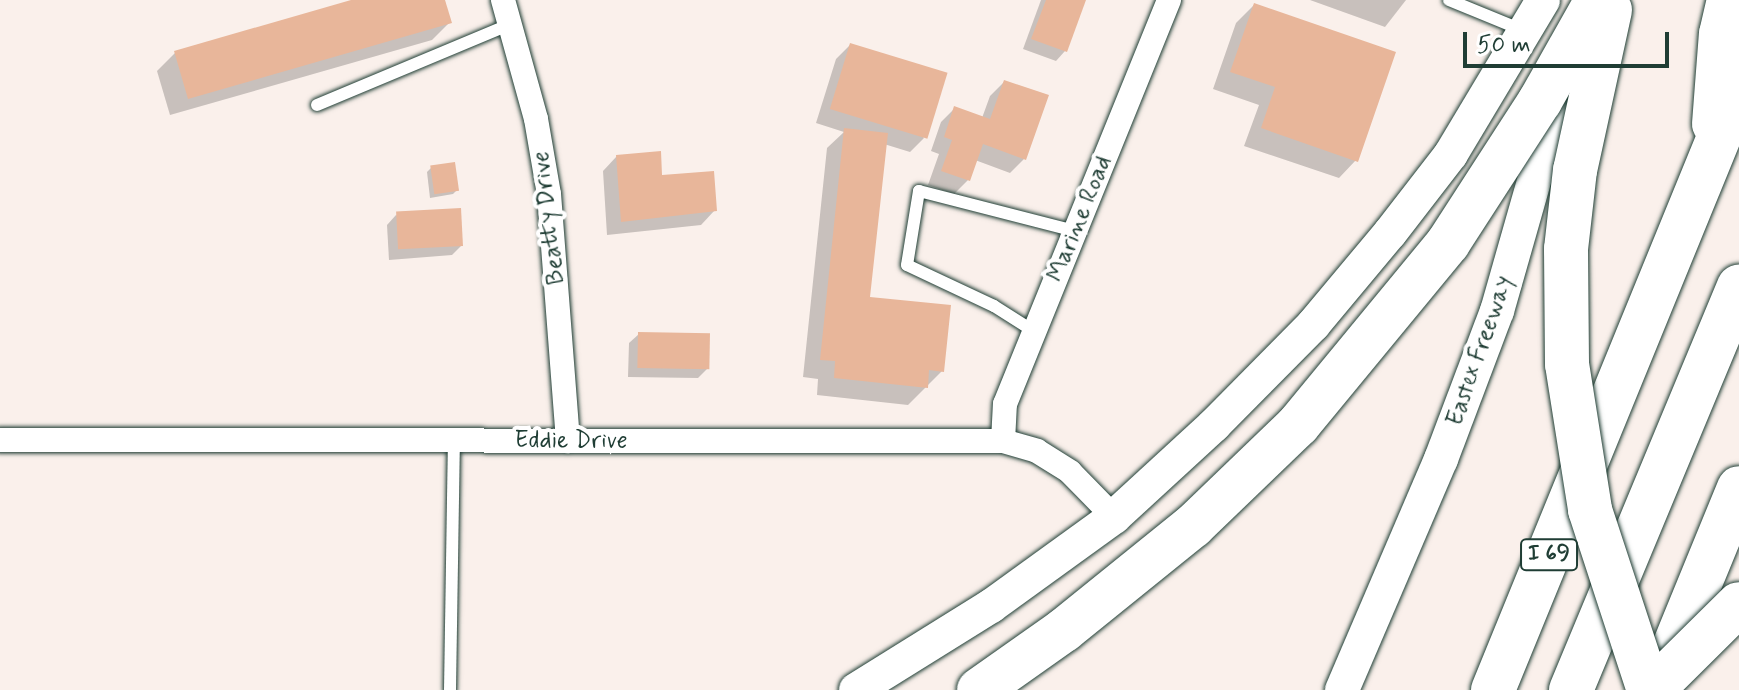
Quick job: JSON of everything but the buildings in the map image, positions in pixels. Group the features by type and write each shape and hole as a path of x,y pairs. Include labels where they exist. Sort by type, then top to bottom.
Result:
{"highway":[{"path":"979,690 1172,544 1298,425 1448,243 1540,101 1597,0"},
{"path":"1613,0 1575,170 1566,249 1567,364 1578,452 1594,525 1652,690"},
{"path":"1711,160 1721,34 1729,0"},
{"name":"I 69","path":"1493,690 1739,88"},
{"path":"1571,690 1739,287"},
{"path":"1652,690 1739,488"},
{"path":"1652,690 1739,604"}],"main road":[{"path":"856,690 991,606 1114,517 1313,325 1451,154 1543,0"},
{"name":"Eastex Freeway","path":"1342,690 1441,459 1497,311 1585,0"}],"street":[{"name":"Beatty Drive","path":"503,0 549,194 568,441"},
{"name":"Marine Road","path":"1003,441 1005,404 1169,0"},
{"name":"Eddie Drive","path":"0,440 1003,441 1037,451 1070,472 1114,517"}],"lane":[{"path":"1449,0 1524,31"},
{"path":"317,105 511,24"},
{"path":"1035,332 994,306 907,265 919,191 1075,231"},
{"path":"450,690 454,441"}]}
